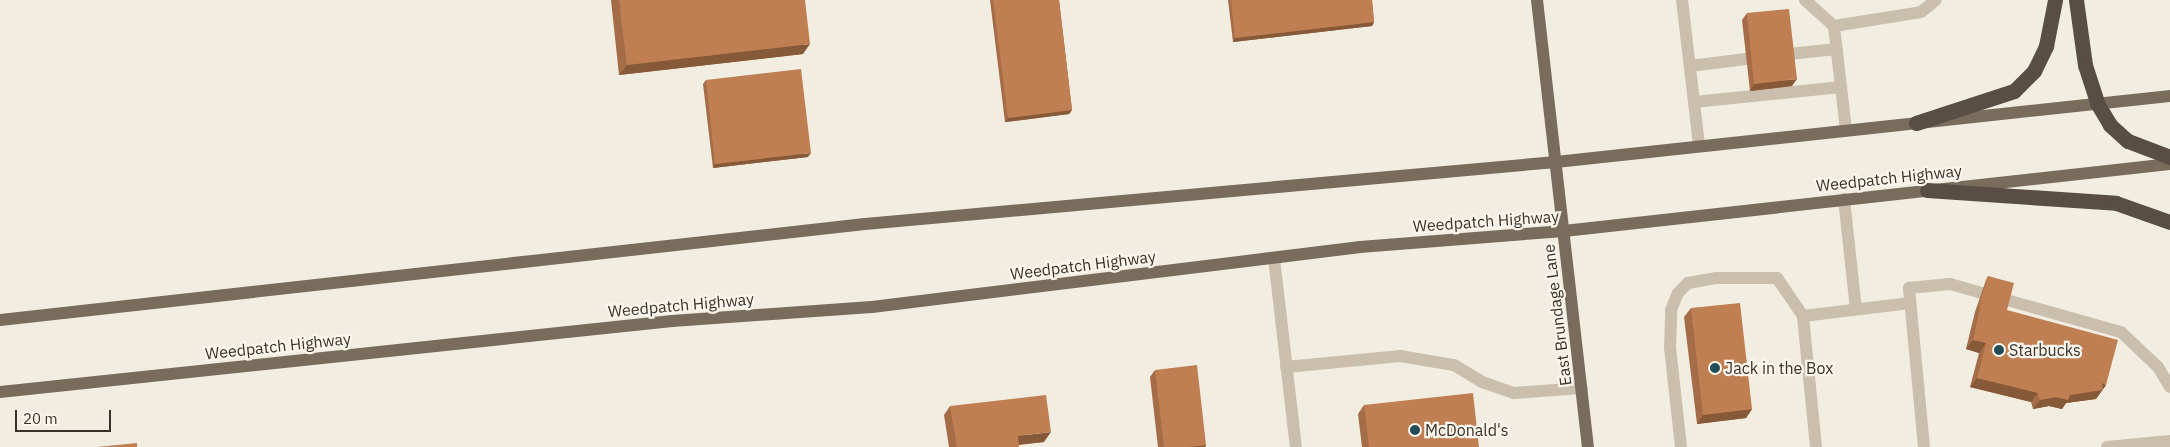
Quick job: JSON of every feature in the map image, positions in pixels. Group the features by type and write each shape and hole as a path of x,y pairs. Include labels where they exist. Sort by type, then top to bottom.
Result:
{"highway":[{"path":"1916,123 2014,91 2034,71 2046,46 2054,0"},
{"path":"2076,0 2085,65 2097,103 2110,126 2128,141 2170,157"},
{"path":"1926,190 2116,203 2170,222"}],"main road":[{"name":"East Brundage Lane","path":"1537,0 1588,447"},
{"path":"0,320 865,224 1556,162 1699,145 2170,96"},
{"name":"Weedpatch Highway","path":"0,392 672,321 872,307 1360,247 1564,231 2170,164"}],"lane":[{"path":"1682,0 1699,145"},
{"path":"1805,0 1834,26 1846,130"},
{"path":"1834,26 1921,12 1936,0"},
{"path":"1789,54 1837,49"},
{"path":"1690,66 1746,59"},
{"path":"1694,102 1841,88"},
{"path":"1844,199 1856,310"},
{"path":"1274,258 1296,447"},
{"path":"1681,447 1670,348 1671,310 1678,293 1688,283 1717,278 1759,275 1777,278 1803,316 1816,447"},
{"path":"1924,447 1909,288 1950,284 2121,332 2158,367 2170,387"},
{"path":"1803,316 1910,303"},
{"path":"1286,367 1400,356 1454,365 1482,382 1514,393 1582,388"},
{"path":"2107,447 2170,441"}],"building":[{"path":"619,0 805,0 810,44 627,65"},
{"path":"993,0 1059,0 1072,110 1008,118"},
{"path":"1231,0 1372,0 1374,22 1235,38"},
{"path":"1789,9 1797,79 1754,84 1747,13"},
{"path":"801,69 811,153 715,164 706,80"},
{"path":"1988,276 2014,283 2007,310 1981,303 1978,308"},
{"name":"Jack in the Box","path":"1740,303 1752,409 1703,415 1691,308"},
{"path":"1981,303 2118,340 2106,385 2102,383 2103,390 2070,395 2068,400 2055,397 2040,400 2038,393 1977,378 1986,343 1973,340"},
{"path":"1197,365 1206,445 1164,447 1155,370"},
{"name":"McDonald's","path":"1473,393 1479,447 1369,447 1364,405"},
{"path":"1046,395 1051,432 1018,436 1019,447 957,447 950,406"},
{"path":"137,443 137,447 97,447"}],"place":[{"name":"Starbucks","path":"1999,350"},
{"name":"Jack in the Box","path":"1715,368"},
{"name":"McDonald's","path":"1415,430"}]}
